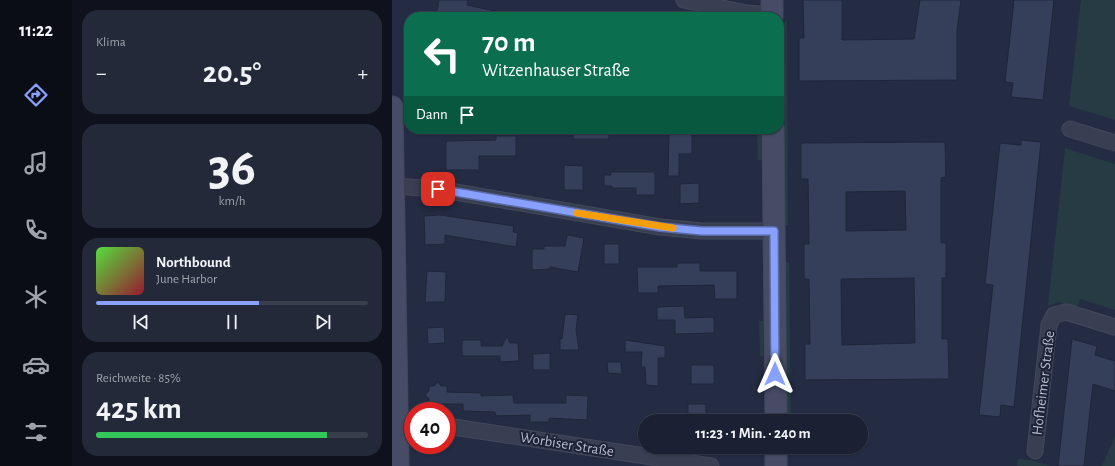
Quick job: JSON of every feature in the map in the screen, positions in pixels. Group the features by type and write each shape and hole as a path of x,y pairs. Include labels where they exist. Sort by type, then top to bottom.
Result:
{"main road":[{"path":"392,107 394,186 404,402"},
{"path":"773,134 776,414"},
{"path":"398,466 404,427"},
{"path":"776,454 776,466"}],"street":[{"path":"684,0 741,12"},
{"path":"759,12 772,11"},
{"path":"1070,129 1115,143"},
{"path":"394,186 438,189 660,227 702,231 774,231"},
{"name":"Hofheimer Straße","path":"1035,451 1049,325 1054,315 1066,312 1115,327"},
{"name":"Worbiser Straße","path":"456,427 711,466"}],"shaded area":[{"path":"1081,0 1115,0 1115,120 1069,106"},
{"path":"787,21 788,225 780,225 780,200 784,195 784,22"},
{"path":"757,134 761,134 762,160 758,160"},
{"path":"1065,148 1115,164 1115,310 1080,299 1077,307 1059,302 1048,306"},
{"path":"781,262 789,262 791,414 786,414 786,287 781,282"},
{"path":"759,321 763,321 763,356 760,356"},
{"path":"1115,436 1115,466 1102,466"},
{"path":"1018,459 1031,460 1050,466 1017,466"}],"building":[{"path":"439,0 468,0 467,5 500,12 437,12"},
{"path":"803,0 842,0 842,40 914,39 920,0 961,0 957,31 957,80 799,81 799,38 804,38"},
{"path":"1014,0 1054,0 1043,100 1011,97 1013,83 1005,82"},
{"path":"573,134 609,134 609,139 573,139"},
{"path":"669,134 692,134 692,154 679,154 679,176 668,176"},
{"path":"496,136 516,136 516,156 479,156 479,170 446,170 446,141 496,140"},
{"path":"1021,140 1041,142 1014,407 1001,405 1000,417 979,415 993,285 985,284 1000,143 1021,145"},
{"path":"945,142 946,177 941,178 941,243 946,243 946,278 942,278 942,339 948,339 949,379 805,380 805,344 810,344 809,279 804,279 804,244 809,244 808,179 801,179 801,143","holes":["905,191 906,230 846,231 846,192","914,278 915,343 842,345 841,279"]},
{"path":"564,165 583,166 583,190 564,190"},
{"path":"611,172 655,172 655,195 636,195 636,188 612,188 612,186 604,186 604,175 611,175"},
{"path":"699,183 699,203 680,204 680,184"},
{"path":"440,215 514,226 513,232 518,233 516,247 445,235 445,244 425,245 424,216"},
{"path":"567,235 584,238 578,272 550,267 550,269 532,270 532,249 544,249 544,246 565,246"},
{"path":"604,244 619,244 619,264 604,264"},
{"path":"677,263 700,263 700,271 737,271 737,299 715,299 714,285 658,286 658,293 638,293 637,267 677,267"},
{"path":"427,271 446,272 445,302 425,302"},
{"path":"684,306 685,318 714,317 714,333 675,334 675,320 657,320 657,307"},
{"path":"565,314 578,315 576,330 579,350 560,350 560,339 562,339"},
{"path":"444,327 445,343 428,344 427,328"},
{"path":"507,336 510,343 518,343 519,361 500,362 500,356 462,356 462,340 481,340 481,346 502,346"},
{"path":"1072,339 1097,346 1095,355 1115,361 1115,391 1093,384 1084,466 1058,466"},
{"path":"625,340 665,346 665,358 658,358 658,386 646,385 645,367 641,367 642,352 625,352"},
{"path":"550,353 550,370 533,370 533,354"},
{"path":"607,362 621,362 622,374 608,373"},
{"path":"691,365 714,365 714,384 691,384"},
{"path":"438,382 441,386 447,386 447,392 481,393 481,396 513,395 514,403 566,403 566,395 588,396 587,420 549,418 549,422 530,422 530,415 496,416 495,412 463,411 463,404 456,404 456,402 429,402 429,399 425,395 429,391 429,386 434,386"},
{"path":"688,404 706,404 706,414 688,414"}],"slow traffic":[{"path":"577,213 673,228"}],"route":[{"path":"438,189 660,227 702,231 774,231 775,374"}]}
